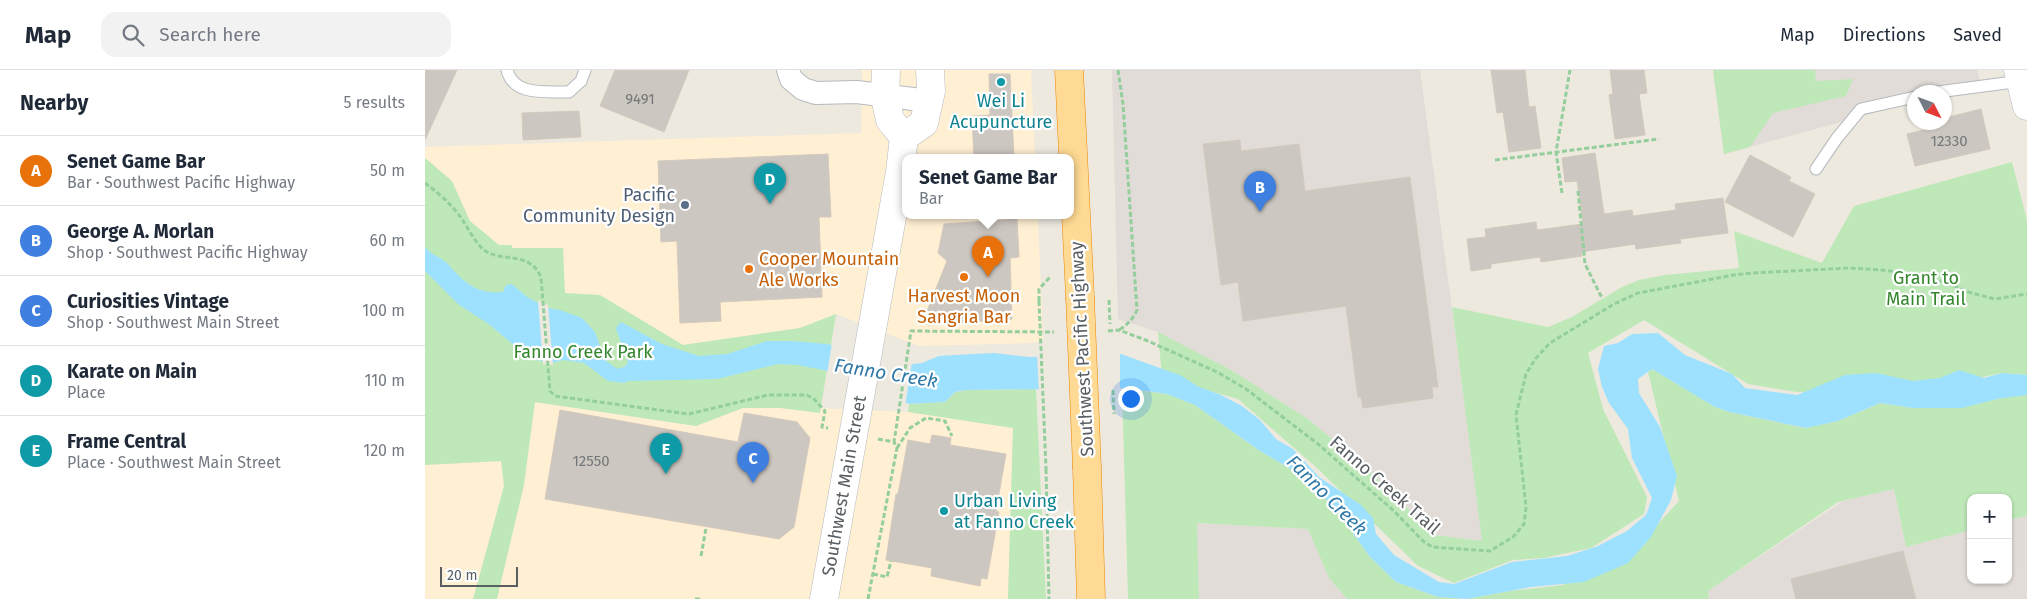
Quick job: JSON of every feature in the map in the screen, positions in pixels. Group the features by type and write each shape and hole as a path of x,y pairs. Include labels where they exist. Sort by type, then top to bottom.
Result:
{"highway":[{"name":"Southwest Pacific Highway","path":"1069,70 1073,154"},
{"name":"Southwest Pacific Highway","path":"1074,173 1091,599"}],"street":[{"path":"788,70 791,79 803,89 816,94 857,92 929,101"},
{"path":"886,70 885,97 890,120 904,137 924,123 932,78 930,70"},
{"name":"Southwest Main Street","path":"902,154 904,137"},
{"name":"Southwest Main Street","path":"824,599 902,154"}],"lane":[{"path":"507,70 509,78 515,86 525,90 569,92 581,81 585,70"},
{"path":"1952,91 2022,86"},
{"path":"1816,169 1837,138 1861,110 1907,99"}],"path":[{"path":"1119,70 1137,310 1128,323 1119,330"},
{"path":"1562,193 1556,152 1570,70"},
{"path":"1495,160 1659,139"},
{"path":"425,183 457,212 484,250 534,265 541,276 552,394 565,398 689,414 768,395 807,396 814,399 825,411"},
{"path":"1578,192 1585,264 1602,298"},
{"name":"Fanno Creek Trail","path":"1103,331 1119,330 1181,355 1217,372 1245,389 1318,444 1394,511 1423,541 1432,547 1490,551 1513,537 1523,524 1526,507 1516,415 1519,393 1526,374 1536,358 1550,343 1614,304 1639,293 1734,275 1849,268 1911,274 1945,282 1968,292 1995,299 2027,294"},
{"path":"1039,301 1049,599"},
{"path":"897,448 894,442 911,331 1064,332"},
{"path":"869,599 897,448 909,428 926,418 945,420 953,436"},
{"path":"876,438 894,442"},
{"path":"701,556 705,528"},
{"path":"873,574 887,577 891,561"},
{"path":"695,599 700,599"}],"shaded area":[{"path":"862,70 1031,70 1035,154 902,154 902,219 1038,219 1043,340 1034,343 919,346 836,314 800,328 683,345 600,295 565,293 512,248 511,245 499,245 469,221 452,181 425,158 425,147 861,133"},
{"path":"1112,70 1420,70 1483,541 1435,535 1362,464 1308,419 1231,370 1158,332 1118,319"},
{"path":"1713,70 1977,70 1981,84 1952,90 1952,85 1907,85 1907,104 1724,154"},
{"path":"534,402 696,426 743,408 814,408 908,412 1013,428 1008,599 425,599 425,465 501,461"},
{"path":"1894,489 1906,547 1967,531 1967,584 2012,584 2012,519 2027,516 2027,599 1709,599 1708,591 1843,501"},
{"path":"1196,523 1308,529 1329,578 1347,599 1199,599"}],"green space":[{"path":"1713,70 1815,70 1816,81 1853,79 1846,96 1773,113 1750,147 1724,154"},
{"name":"Fanno Creek Park","path":"425,158 452,181 470,221 499,245 512,245 512,248 563,248 565,293 600,295 683,345 800,328 836,314 820,413 780,408 743,408 696,426 535,402 524,485 497,599 473,599 504,486 501,461 425,465"},
{"name":"Grant to Main Trail","path":"2012,162 2027,220 2027,375 2002,373 1922,390 1797,392 1748,384 1644,320 1588,353 1603,409 1647,497 1644,514 1591,548 1543,558 1513,560 1454,583 1418,566 1317,468 1238,399 1162,378 1158,332 1231,370 1308,419 1362,464 1435,535 1482,541 1452,307 1548,327 1572,317 1622,287 1639,280 1665,275 1739,268 1734,231 1822,263 1854,206"},
{"path":"1652,369 1713,406 1729,412 1805,428 1838,421 1880,403 1913,408 2027,395 2027,516 2012,519 2012,494 1967,494 1967,531 1906,547 1894,489 1838,502 1708,591 1709,599 1467,599 1510,591 1563,585 1599,569 1646,537 1679,501 1648,372"},
{"path":"1122,388 1167,394 1195,405 1260,451 1299,474 1334,507 1370,557 1396,582 1438,597 1464,599 1347,599 1329,578 1308,529 1197,523 1199,599 1128,599"},
{"path":"1036,389 1046,599 1008,599 1013,428 908,412 909,404 945,402 955,392 966,390"}],"water":[{"name":"Fanno Creek","path":"425,247 445,261 465,281 478,289 503,292 506,285 512,284 527,297 548,308 582,318 595,332 605,360 617,369 624,367 628,363 616,328 621,322 662,344 699,356 727,354 767,341 827,344 913,364 922,363 939,356 972,354 994,353 1029,357 1121,354 1182,376 1197,386 1221,395 1242,406 1260,420 1276,439 1293,449 1319,477 1361,505 1373,518 1376,534 1394,555 1439,582 1454,584 1512,562 1567,556 1598,546 1627,531 1646,515 1652,498 1632,458 1628,429 1609,403 1602,387 1598,369 1604,346 1618,343 1632,334 1658,333 1685,355 1732,374 1745,388 1797,395 1845,375 1876,373 1913,381 1940,378 1959,370 1984,378 2002,373 2027,375 2027,395 1997,399 1962,408 1913,408 1880,403 1838,421 1806,428 1729,412 1713,406 1652,369 1638,379 1639,393 1660,427 1677,476 1671,500 1651,537 1628,563 1584,582 1531,587 1467,599 1438,597 1396,582 1370,557 1334,507 1299,474 1260,451 1195,405 1167,394 1127,388 966,390 955,392 945,402 909,404 824,370 778,364 717,379 627,381 625,383 608,381 584,363 564,360 552,363 530,359 490,325 458,304 425,271"}],"pier":[{"path":"538,300 548,305 553,365 543,364"},
{"path":"832,343 912,362 905,406 827,374"},
{"path":"1120,352 1120,391 1039,392 1037,354"}],"building":[{"path":"425,70 457,70 425,140"},
{"path":"615,70 689,70 664,132 600,106"},
{"path":"1491,70 1525,70 1529,107 1535,106 1541,148 1509,152 1503,112 1497,113"},
{"path":"1610,70 1644,70 1647,93 1639,94 1645,135 1615,139 1609,95 1613,94"},
{"path":"989,74 1010,74 1014,154 974,154 972,116 990,115"},
{"path":"1981,109 1990,149 1915,166 1907,134 1924,130 1952,130 1952,116"},
{"path":"579,111 581,137 523,140 522,113"},
{"path":"1240,140 1241,151 1299,144 1305,191 1410,177 1438,387 1432,387 1433,398 1363,408 1361,397 1358,397 1346,306 1243,321 1238,282 1221,285 1203,144"},
{"path":"1595,153 1604,214 1632,210 1633,216 1676,210 1675,204 1723,198 1728,233 1680,239 1681,243 1636,249 1635,244 1581,252 1582,256 1541,262 1540,257 1491,264 1491,268 1471,271 1467,239 1486,237 1485,229 1536,222 1537,230 1583,224 1577,181 1565,182 1562,158"},
{"path":"828,154 831,217 819,217 822,297 720,302 721,321 680,323 677,241 661,242 658,161"},
{"path":"1750,155 1791,177 1789,181 1815,194 1793,237 1725,202"},
{"path":"1017,219 1019,257 1010,258 1012,319 928,325 927,311 947,261 938,253 944,224"},
{"path":"560,410 738,442 744,413 797,422 810,438 794,527 779,539 545,499"},
{"name":"Urban Living at Fanno Creek","path":"932,435 951,438 950,445 1006,454 996,511 999,512 987,579 981,578 980,586 931,576 932,568 886,560 896,494 898,494 908,440 930,444"},
{"path":"1903,551 1916,599 1796,599 1791,579"}],"place":[{"name":"Wei Li Acupuncture","path":"1001,82"},
{"name":"Karate on Main","path":"770,204"},
{"name":"Pacific Community Design","path":"685,205"},
{"name":"George A. Morlan","path":"1260,212"},
{"name":"Cooper Mountain Ale Works","path":"749,269"},
{"name":"Harvest Moon Sangria Bar","path":"964,277"},
{"name":"Senet Game Bar","path":"988,277"},
{"name":"Frame Central","path":"666,474"},
{"name":"Curiosities Vintage","path":"753,483"},
{"name":"Urban Living at Fanno Creek","path":"944,511"}]}
